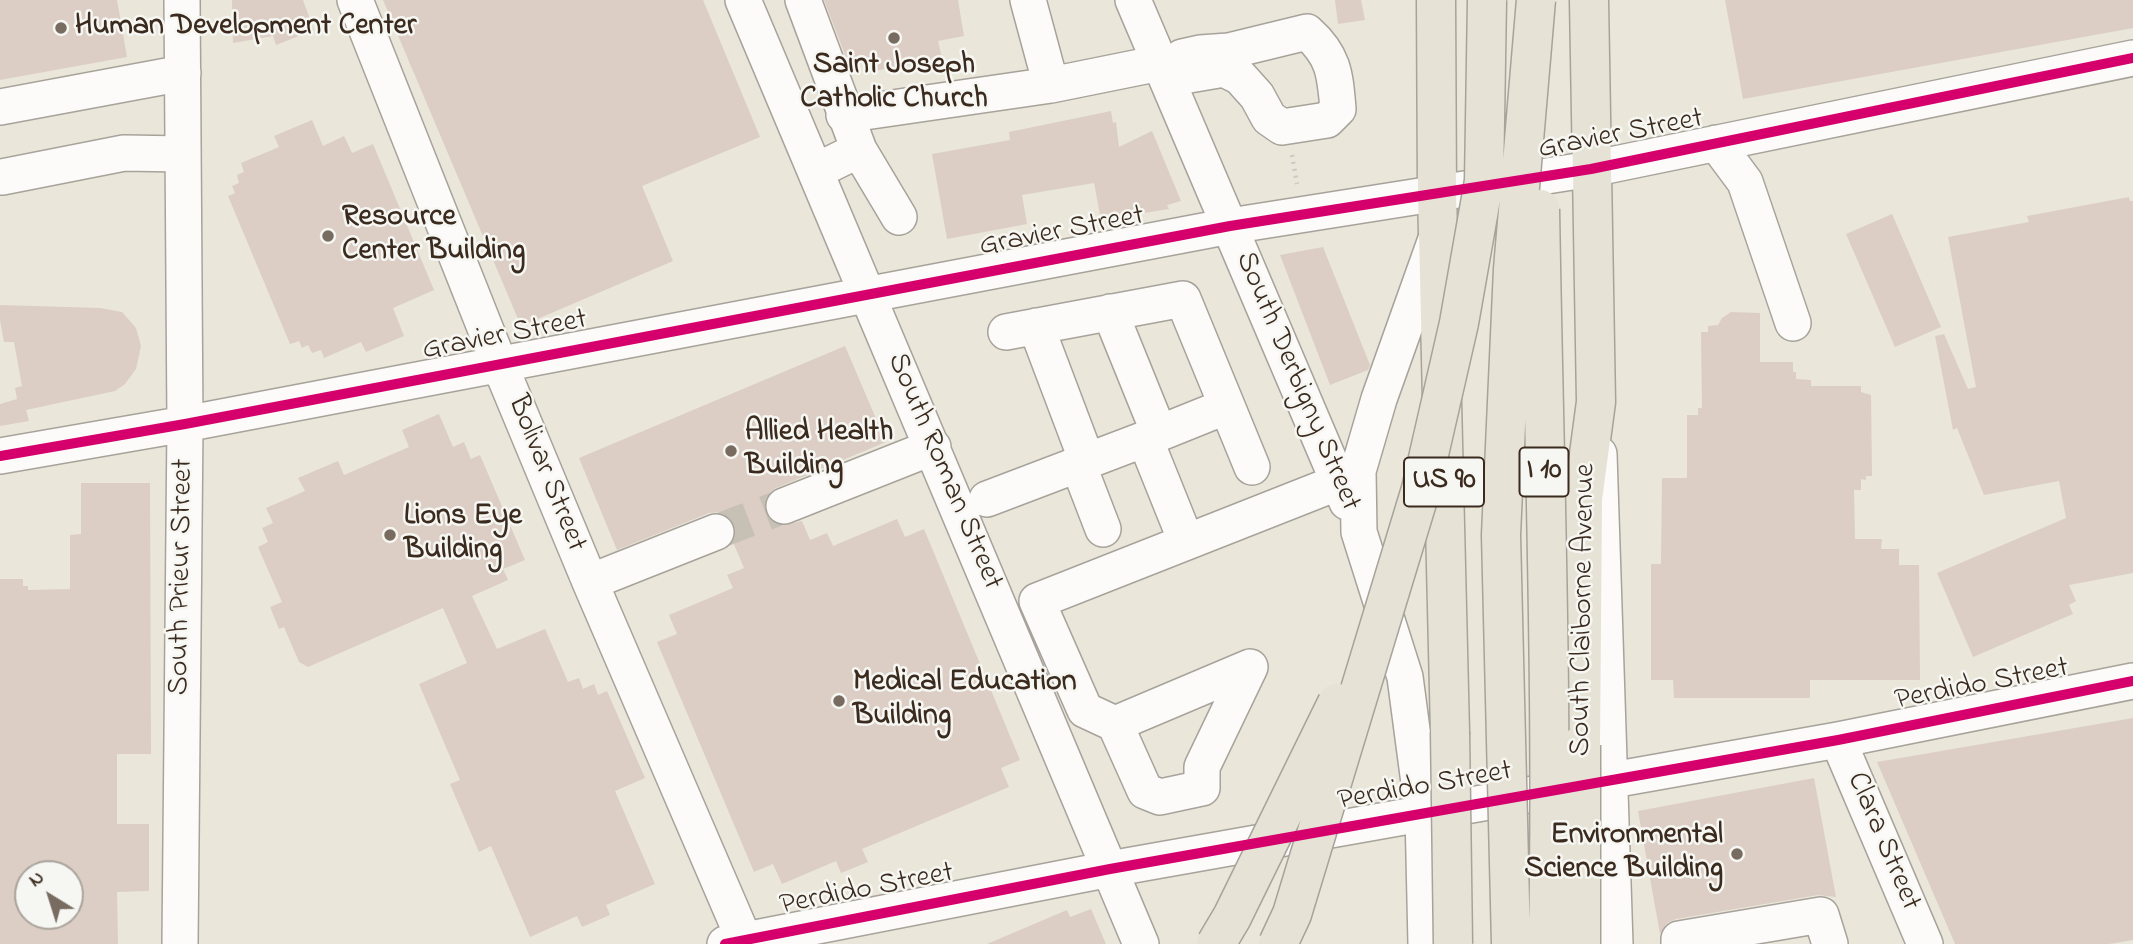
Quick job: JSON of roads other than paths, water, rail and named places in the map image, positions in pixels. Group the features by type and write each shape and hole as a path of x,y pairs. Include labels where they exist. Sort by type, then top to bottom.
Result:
{"main road":[{"name":"US 90","path":"1436,0 1437,193 1453,944"},
{"path":"1278,944 1292,915 1421,489 1459,323 1484,181 1487,0"},
{"path":"1511,944 1501,535 1513,269 1536,0"},
{"name":"I 10","path":"1536,0 1547,629 1548,944"},
{"name":"South Claiborne Avenue","path":"1581,944 1583,499 1596,402 1589,0"},
{"path":"1216,944 1385,607"}],"street":[{"name":"South Prieur Street","path":"180,944 185,424 183,0"},
{"name":"Bolivar Street","path":"355,0 499,363 738,943"},
{"name":"South Roman Street","path":"743,0 1141,944"},
{"path":"803,0 859,150 899,217"},
{"path":"1028,0 1051,85"},
{"name":"South Derbigny Street","path":"1133,0 1167,69 1359,532"},
{"name":"Gravier Street","path":"0,456 185,424 1230,226 1591,169 2133,58"},
{"path":"844,115 1167,69"},
{"path":"0,107 183,74"},
{"path":"1716,143 1745,182 1793,323"},
{"path":"816,171 859,150"},
{"path":"2,177 124,153 183,154"},
{"path":"1426,944 1423,813 1405,677 1359,532 1358,471 1379,399 1438,232"},
{"path":"1103,528 1082,463 1021,329 1183,299 1252,467"},
{"path":"1110,312 1186,541"},
{"name":"South Claiborne Avenue","path":"1596,402 1602,498 1615,944"},
{"path":"987,499 1227,406"},
{"path":"784,506 933,447"},
{"path":"1115,724 1085,710 1037,601 1339,482"},
{"path":"590,582 716,532"},
{"name":"Perdido Street","path":"738,943 1110,869 1838,740 2133,681"},
{"name":"Clara Street","path":"1838,740 1925,944"},
{"path":"1679,944 1679,939 1821,915 1830,944"}],"tunnel":[{"path":"716,532 784,506"}],"place":[{"name":"Human Development Center","path":"61,28"},
{"name":"Saint Joseph Catholic Church","path":"894,38"},
{"name":"Resource Center Building","path":"328,236"},
{"name":"Allied Health Building","path":"731,451"},
{"name":"Lions Eye Building","path":"390,535"},
{"name":"Medical Education Building","path":"839,701"},
{"name":"Environmental Science Building","path":"1737,854"}]}
